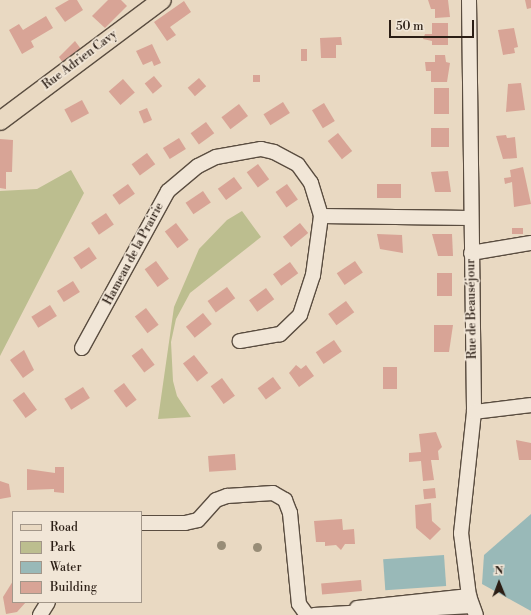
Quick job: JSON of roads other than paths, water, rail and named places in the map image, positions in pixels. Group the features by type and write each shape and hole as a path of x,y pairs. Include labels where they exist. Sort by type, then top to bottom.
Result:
{"main road":[{"name":"Rue Adrien Cavy","path":"0,121 162,0"}],"street":[{"name":"Rue de Beauséjour","path":"469,0 470,218 474,412 461,533 472,606"},
{"name":"Hameau de la Prairie","path":"82,348 155,210 168,191 198,166 247,149 274,152 298,165 311,183 321,216 313,275 300,315 280,334 240,341"},
{"path":"321,216 470,218"},
{"path":"471,253 531,243"},
{"path":"474,412 531,405"},
{"path":"142,523 185,523 198,520 216,500 227,496 273,493 285,500 290,513 299,604 307,615"},
{"path":"40,615 47,603"},
{"path":"314,615 472,606"}],"water":[{"path":"531,514 531,611 482,584 484,555"},
{"path":"444,555 446,586 385,590 383,559"}]}
